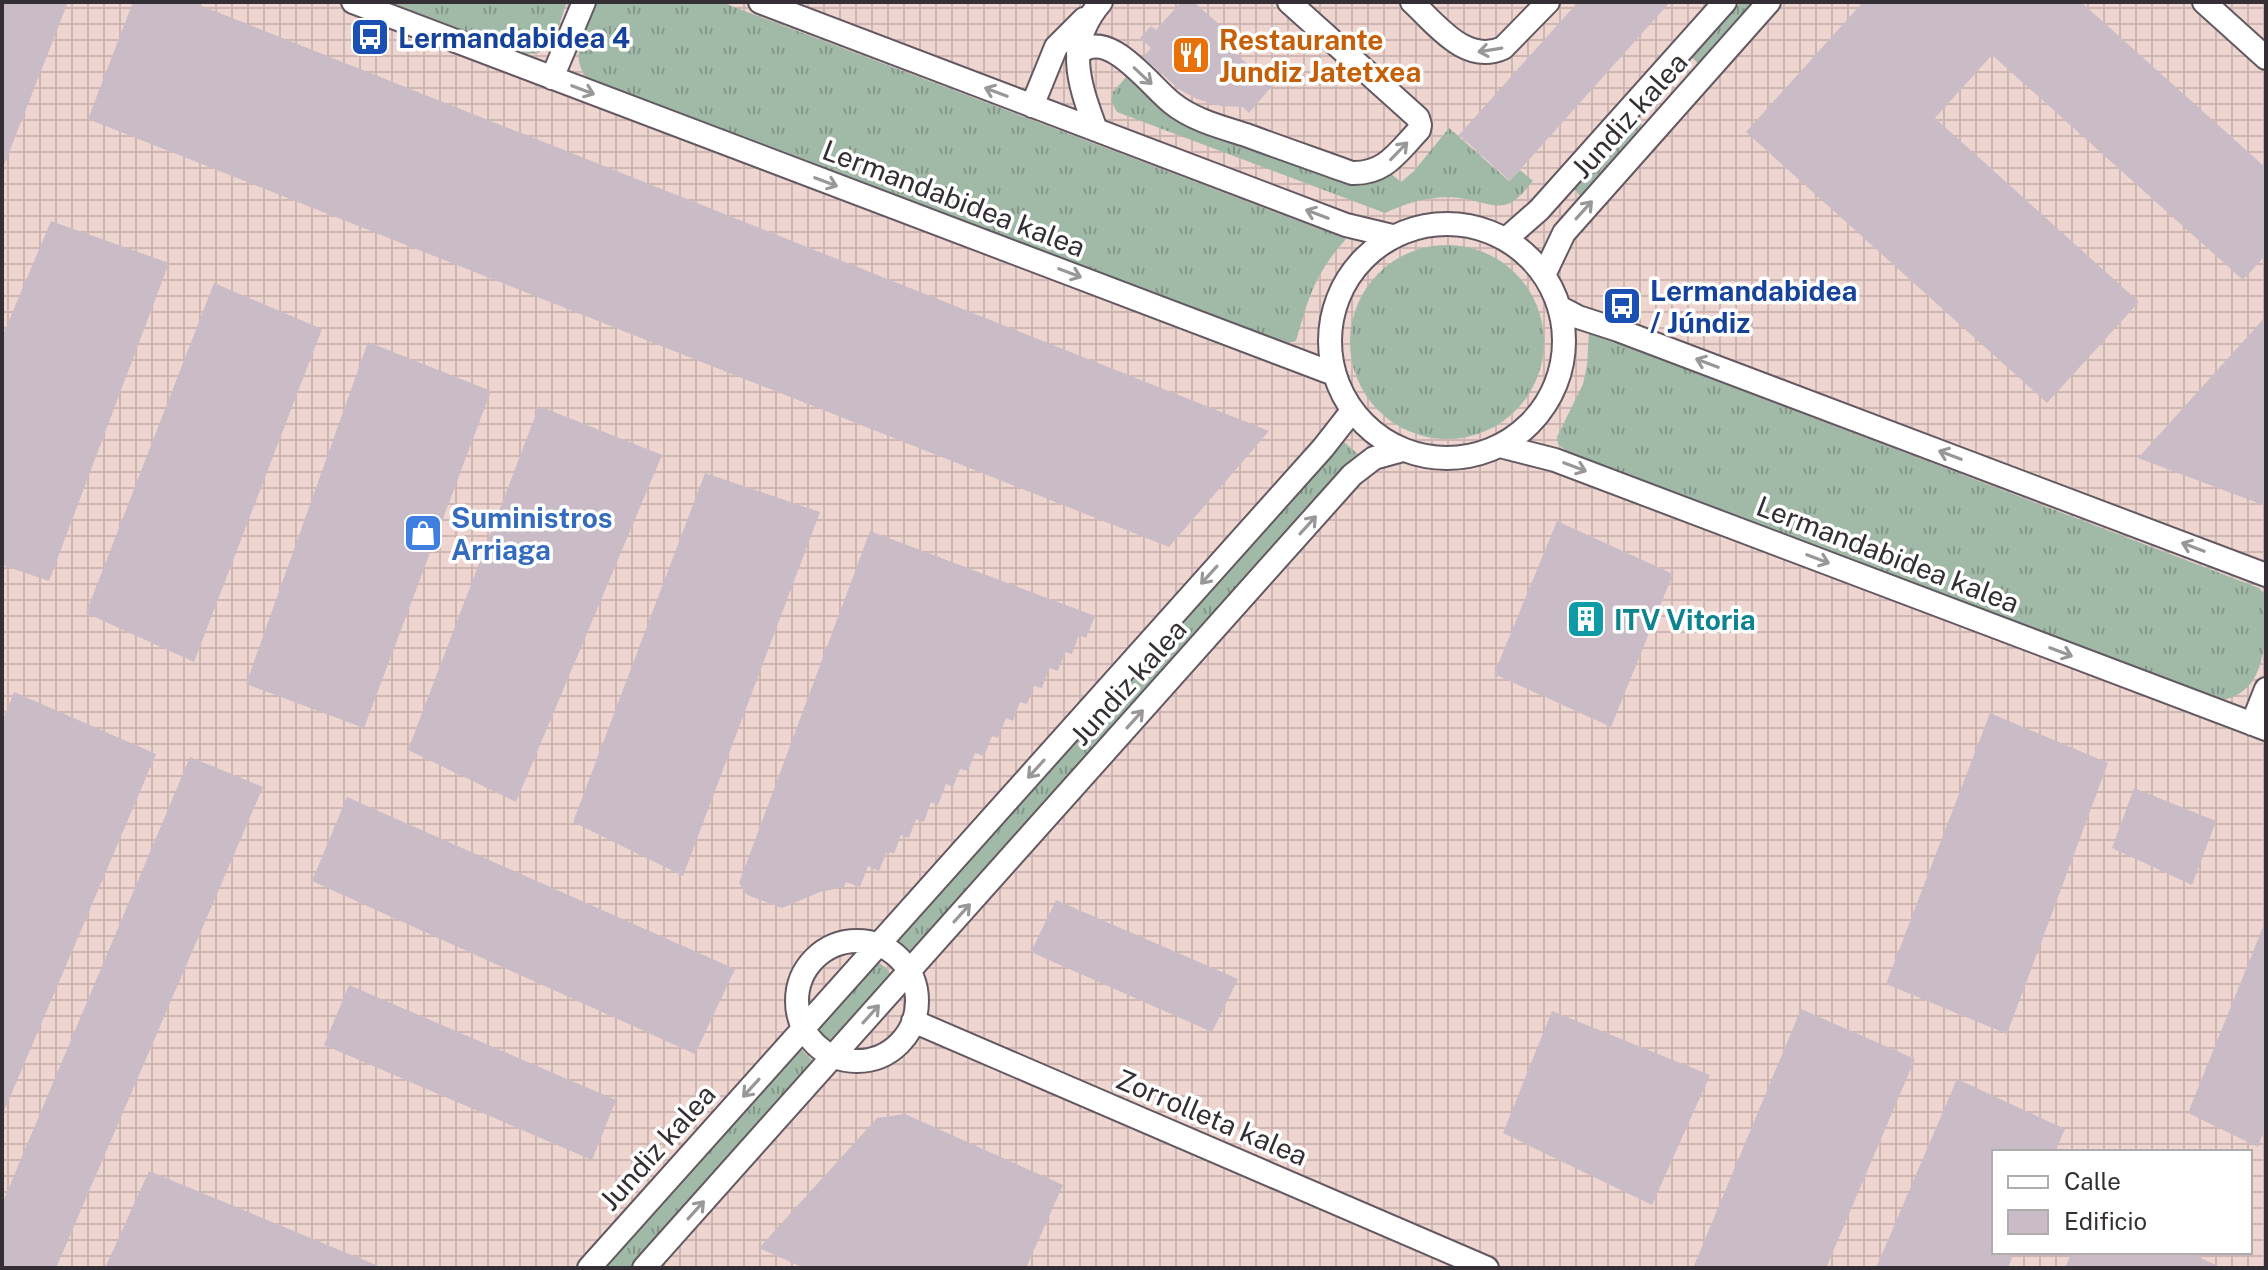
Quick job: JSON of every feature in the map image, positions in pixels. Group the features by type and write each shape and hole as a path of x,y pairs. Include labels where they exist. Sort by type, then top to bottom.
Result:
{"street":[{"name":"Lermandabidea kalea","path":"353,2 1334,374"},
{"path":"552,78 584,2"},
{"path":"760,2 1346,225 1392,236"},
{"path":"1078,54 1085,47 1094,45 1122,56 1174,104 1198,118 1352,173 1367,174 1379,169 1419,130 1418,118 1289,2"},
{"path":"1412,2 1468,51 1481,53 1503,48 1548,2"},
{"name":"Jundiz kalea","path":"1506,239 1539,210 1725,2"},
{"name":"Jundiz kalea","path":"1544,275 1564,233 1769,2"},
{"path":"2204,2 2266,58"},
{"path":"1032,106 1056,47 1099,5"},
{"path":"1096,130 1081,89 1077,62 1086,22 1099,5"},
{"path":"1461,224 1506,239 1527,255 1544,275 1559,307 1564,339 1560,372 1547,402 1527,427 1500,446 1468,457 1435,458 1403,450 1375,434 1352,411 1334,374 1329,348 1330,321 1338,295 1351,272 1370,252 1392,236 1414,228 1461,224"},
{"path":"1559,307 1578,317 2266,575"},
{"name":"Jundiz kalea","path":"589,1268 1323,448 1352,411"},
{"name":"Lermandabidea kalea","path":"1500,446 1555,460 2259,727 2266,689"},
{"name":"Jundiz kalea","path":"644,1268 1352,475 1374,458 1403,450"},
{"path":"862,942 878,945 892,953 910,971 917,988 918,1005 913,1021 904,1037 872,1060 852,1061 833,1057 803,1030 797,1018 796,1003 802,975 817,956 838,945 862,942"},
{"name":"Zorrolleta kalea","path":"913,1021 1487,1268"}],"shaded area":[{"path":"2,2 2266,2 2266,1268 2,1268"}],"green space":[{"path":"381,2 567,2 552,41 539,52 529,54 516,53"},
{"path":"596,2 721,2 1346,239 1314,287 1296,341 1284,344 593,83 584,74 579,55 583,33"},
{"path":"1741,2 1755,2 1699,65 1692,57"},
{"path":"1127,76 1162,109 1390,173 1401,182 1414,171 1449,128 1509,181 1520,170 1533,181 1516,199 1504,205 1435,198 1385,213 1117,112 1111,101 1113,92"},
{"path":"1635,116 1642,125 1580,196 1574,188"},
{"path":"1447,245 1484,252 1516,273 1537,305 1544,342 1537,379 1516,411 1484,432 1447,439 1410,432 1378,411 1357,379 1350,342 1357,305 1378,273 1410,252"},
{"path":"1589,332 2259,588 2266,595 2264,648 2254,678 2245,689 2232,697 2215,701 1569,453 1558,444 1557,437 1583,384"},
{"path":"1342,440 1359,455 911,956 895,943"},
{"path":"878,962 892,976 834,1041 824,1036 819,1028"},
{"path":"800,1048 815,1063 631,1268 603,1268"}],"building":[{"path":"2,2 68,2 3,168 2,168"},
{"path":"133,2 192,2 1269,431 1169,547 88,119"},
{"name":"Restaurante Jundiz Jatetxea","path":"1181,2 1194,2 1241,44 1234,52 1272,86 1249,113 1243,107 1221,106 1197,99 1180,90 1143,57 1151,48 1140,38 1151,26 1156,30"},
{"path":"1578,2 1670,2 1510,181 1459,135"},
{"path":"1863,2 2081,2 2266,168 2266,255 2243,280 1992,55 1935,118 2139,302 2047,403 1746,132"},
{"path":"51,221 169,263 49,581 2,565 2,337"},
{"path":"214,283 322,329 194,662 86,613"},
{"path":"2266,316 2266,506 2138,458"},
{"path":"368,342 491,391 364,728 246,684"},
{"path":"539,406 662,455 516,802 408,750"},
{"path":"705,473 820,512 683,876 573,822"},
{"name":"ITV Vitoria","path":"1557,521 1673,574 1611,727 1494,674"},
{"path":"870,531 1095,616 1086,638 1079,635 1072,654 1065,652 1058,671 1049,668 1042,688 1034,686 1027,704 1020,702 1013,721 1006,718 998,738 992,736 984,756 975,753 968,771 960,769 953,787 946,784 938,805 931,802 924,822 916,819 909,838 901,835 894,854 887,851 879,871 868,866 860,887 846,882 844,887 820,892 782,908 747,895 739,883"},
{"path":"14,692 156,754 2,1116 2,722"},
{"path":"1990,713 2108,763 2007,1034 1886,984"},
{"path":"190,757 263,787 56,1268 2,1268 2,1204"},
{"path":"2134,788 2216,821 2192,885 2112,848"},
{"path":"347,797 735,969 695,1054 312,881"},
{"path":"1056,900 1238,979 1212,1032 1031,952"},
{"path":"2265,922 2266,1126 2258,1147 2188,1113"},
{"path":"349,985 616,1100 592,1160 324,1045"},
{"path":"1801,1009 1915,1059 1826,1268 1693,1268"},
{"path":"1552,1011 1710,1075 1652,1205 1503,1133"},
{"path":"1957,1079 2065,1129 2056,1150 1992,1150 1992,1254 2013,1254 2008,1268 1876,1268"},
{"path":"905,1114 1063,1185 1026,1268 804,1268 759,1248 877,1118"},
{"path":"149,1171 383,1268 105,1268"},
{"path":"2071,1254 2192,1254 2222,1268 2065,1268"}],"place":[{"name":"Lermandabidea 4","path":"370,37"},
{"name":"Restaurante Jundiz Jatetxea","path":"1191,55"},
{"name":"Lermandabidea / Júndiz","path":"1622,306"},
{"name":"Suministros Arriaga","path":"423,533"},
{"name":"ITV Vitoria","path":"1586,619"}]}
